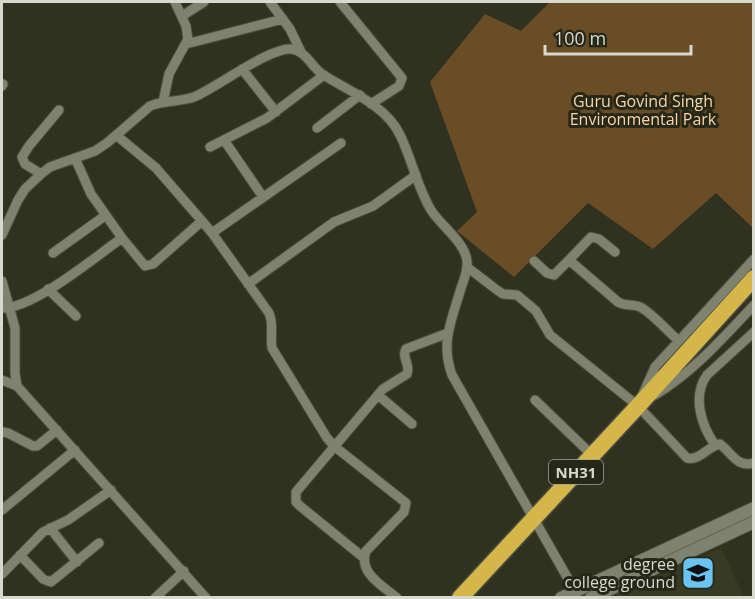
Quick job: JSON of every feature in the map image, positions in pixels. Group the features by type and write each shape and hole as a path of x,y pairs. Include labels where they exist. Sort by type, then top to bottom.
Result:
{"highway":[{"name":"NH31","path":"460,597 638,406 685,343 753,278"}],"street":[{"path":"163,102 169,74 186,44 188,33 175,2"},
{"path":"182,16 204,2"},
{"path":"270,2 283,19 300,52 324,75 360,95 396,128 426,202 462,248 468,267 497,290 504,294 517,295 539,314 550,335 638,406 687,458 697,457 720,444 742,465 753,463"},
{"path":"340,2 402,78 399,86 371,104"},
{"path":"186,44 283,19"},
{"path":"2,235 25,189 50,166 95,151 150,106 193,97 242,69 285,49 300,52"},
{"path":"242,69 276,112"},
{"path":"210,147 276,112 324,75"},
{"path":"317,128 360,95"},
{"path":"41,174 26,164 22,157 59,110"},
{"path":"116,135 156,168 212,232 272,319 272,348 334,446 406,503 404,513 366,551 364,558 367,572 397,597"},
{"path":"224,140 264,197"},
{"path":"212,232 342,143"},
{"path":"75,158 91,194 142,263 150,266 202,221"},
{"path":"248,284 334,222 373,206 416,175"},
{"path":"53,253 106,215"},
{"path":"534,261 547,273 554,275 591,237 599,239 615,252"},
{"path":"6,308 25,303 122,238"},
{"path":"569,260 622,305 636,305 644,309 685,343 753,259"},
{"path":"468,267 448,333 445,353 452,375 575,591"},
{"path":"2,280 6,308 15,328 17,386"},
{"path":"48,289 76,316"},
{"path":"638,406 680,378 707,354 753,306"},
{"path":"715,445 705,430 702,420 700,391 702,382 753,332"},
{"path":"364,558 296,502 296,492 386,386 407,374 409,365 405,356 406,349 448,333"},
{"path":"2,380 17,386 206,597"},
{"path":"378,395 412,424"},
{"path":"535,400 592,454"},
{"path":"2,432 37,446 57,430"},
{"path":"2,510 75,450"},
{"path":"2,574 37,537 68,520 111,490"},
{"path":"561,597 753,508"},
{"path":"591,597 753,522"},
{"path":"50,528 77,562"},
{"path":"20,555 43,579 51,582 99,543"},
{"path":"154,597 184,571"}],"shaded area":[{"name":"degree college ground","path":"721,548 744,597 606,598"}],"green space":[{"name":"Guru Govind Singh Environmental Park","path":"550,2 753,2 753,228 716,193 653,249 588,203 514,277 457,231 477,212 430,82 485,14 521,31"}],"place":[{"name":"degree college ground","path":"698,573"}]}
